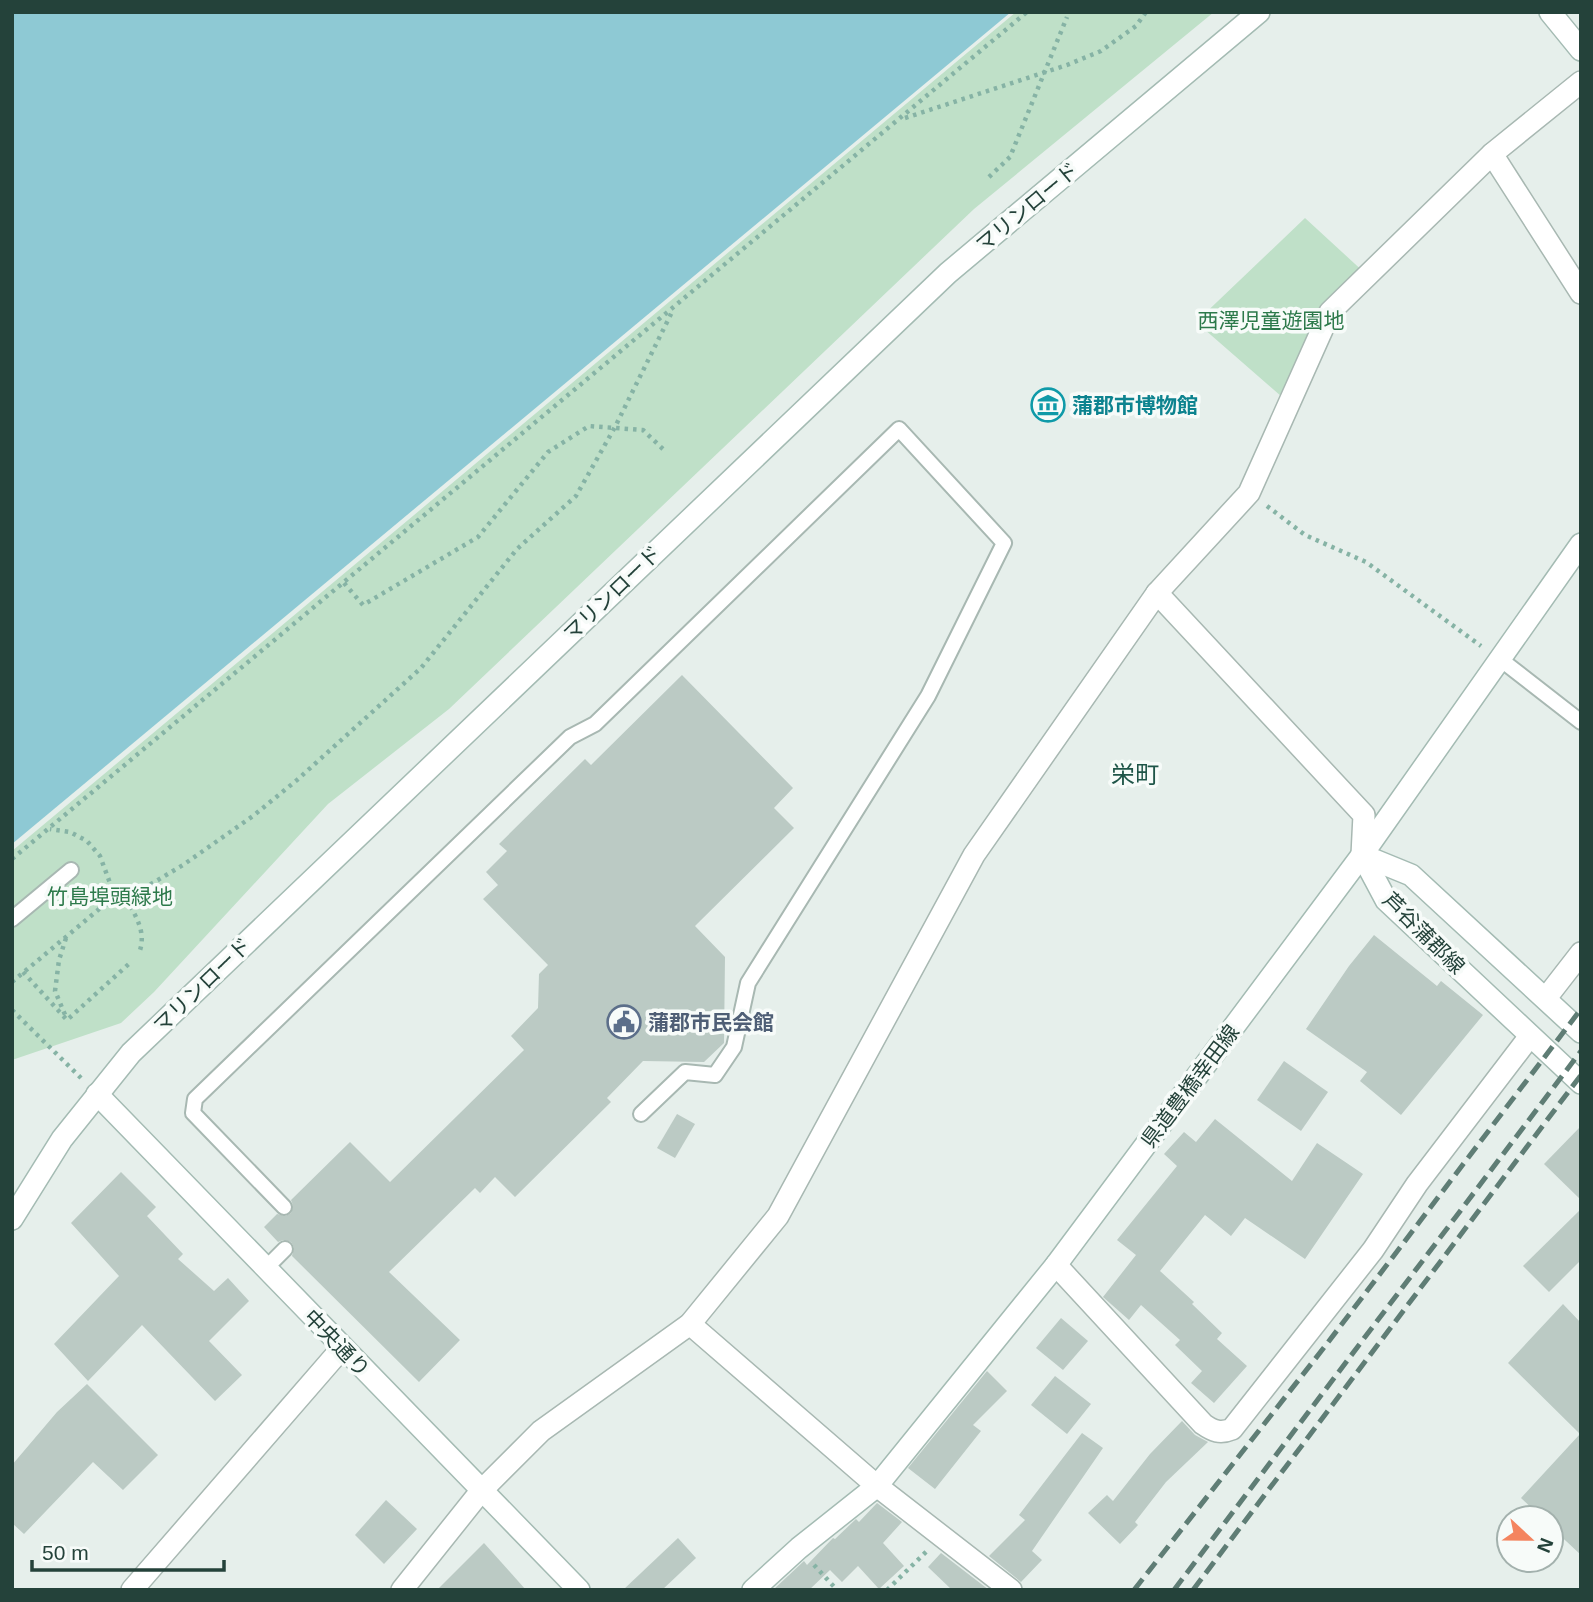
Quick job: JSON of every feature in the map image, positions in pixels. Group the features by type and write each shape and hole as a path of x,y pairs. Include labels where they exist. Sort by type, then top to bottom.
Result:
{"street":[{"name":"マリンロード","path":"12,1219 62,1139 131,1053 948,273 1259,12"},
{"path":"1550,12 1581,50"},
{"path":"401,1590 481,1491 541,1431 690,1324 778,1216 974,855 1157,593 1249,492 1330,312 1492,154 1581,82"},
{"path":"1492,154 1581,293"},
{"name":"県道豊橋幸田線","path":"753,1590 799,1548 877,1486 1055,1265 1362,855 1581,544"},
{"path":"1157,593 1364,816 1362,855"},
{"name":"芦谷蒲郡線","path":"1362,855 1412,875 1581,1031"},
{"name":"芦谷蒲郡線","path":"1362,855 1386,900 1581,1083"},
{"path":"1546,998 1581,953"},
{"path":"1055,1265 1203,1424 1211,1430 1223,1433 1232,1429 1373,1250 1417,1184 1530,1036"},
{"name":"中央通り","path":"97,1094 579,1590"},
{"path":"690,1324 877,1486 1011,1590"},
{"path":"141,1587 342,1348"}],"lane":[{"path":"284,1208 193,1113 194,1099 570,737 595,724 899,429 1003,543 928,696 748,983 734,1047 715,1075 685,1072 641,1114"},
{"path":"1500,659 1581,722"},
{"path":"12,919 71,870"},
{"path":"265,1269 285,1249"}],"path":[{"path":"12,859 901,120 1027,12"},
{"path":"901,120 1044,73 1101,51 1136,26 1146,12"},
{"path":"989,177 1010,158 1067,18"},
{"path":"12,982 104,905 125,899 183,865 253,816 421,668 517,549 576,496 615,426 673,309"},
{"path":"344,583 363,605 478,537 548,452 589,426 643,430 664,451"},
{"path":"1249,492 1305,535 1366,562 1500,659"},
{"path":"49,829 70,832 87,841 100,856 110,883 104,905"},
{"path":"125,899 139,922 142,937 139,953"},
{"path":"66,937 59,960 55,992 67,1020"},
{"path":"67,1020 131,962"},
{"path":"23,972 67,1020"},
{"path":"12,1010 97,1094"},
{"path":"887,1590 943,1535"},
{"path":"799,1548 837,1590"}],"green space":[{"name":"竹島埠頭緑地","path":"1016,12 1214,12 974,209 449,709 328,804 154,992 121,1023 12,1060 12,851"},
{"name":"西澤児童遊園地","path":"1305,218 1367,275 1330,312 1289,403 1196,322"}],"water":[{"path":"12,12 1011,12 12,844"}],"building":[{"name":"蒲郡市民会館","path":"682,675 793,788 774,808 794,828 695,926 725,957 724,1043 704,1062 643,1061 607,1098 611,1102 515,1197 495,1177 480,1193 475,1188 389,1272 460,1340 419,1382 292,1256 294,1247 291,1242 278,1242 264,1227 277,1214 286,1216 291,1213 291,1200 350,1142 390,1182 524,1050 511,1036 538,1008 539,974 548,965 483,899 498,885 486,872 507,851 499,844 585,759 591,765"},
{"path":"1374,935 1437,986 1441,981 1483,1015 1401,1115 1360,1081 1367,1072 1306,1029"},
{"path":"1284,1061 1328,1092 1301,1131 1257,1100"},
{"path":"677,1114 695,1124 675,1158 657,1148"},
{"path":"1215,1119 1292,1181 1317,1143 1363,1174 1305,1259 1245,1218 1231,1236 1205,1215 1160,1271 1194,1302 1192,1304 1222,1333 1217,1339 1247,1366 1214,1403 1191,1383 1202,1371 1175,1345 1180,1340 1141,1305 1129,1320 1103,1297 1136,1255 1117,1240 1177,1166 1164,1154 1184,1132 1196,1142"},
{"path":"1581,1126 1581,1200 1544,1164"},
{"path":"121,1172 156,1207 147,1216 183,1254 178,1259 214,1291 228,1278 249,1301 209,1341 242,1375 215,1401 142,1325 88,1381 54,1344 119,1276 71,1223"},
{"path":"1581,1209 1581,1260 1549,1292 1523,1266"},
{"path":"1563,1304 1581,1323 1581,1555 1565,1540 1565,1504 1527,1504 1521,1498 1580,1434 1508,1363"},
{"path":"1061,1318 1088,1341 1063,1370 1036,1348"},
{"path":"987,1371 1007,1391 973,1425 981,1431 935,1489 908,1468"},
{"path":"1055,1376 1091,1404 1067,1434 1031,1405"},
{"path":"87,1384 158,1455 123,1490 93,1462 24,1534 12,1523 12,1465 57,1412"},
{"path":"1182,1421 1195,1435 1208,1442 1166,1482 1135,1522 1138,1525 1120,1544 1088,1513 1107,1495 1113,1501 1150,1454"},
{"path":"1082,1433 1103,1448 1032,1551 1042,1560 1021,1582 989,1556 1025,1520 1019,1515"},
{"path":"386,1500 417,1529 384,1564 355,1535"},
{"path":"877,1503 902,1522 883,1543 904,1566 879,1589 858,1566 842,1582 830,1570 809,1590 773,1590 804,1561 807,1565 856,1519 859,1522"},
{"path":"678,1538 696,1558 662,1590 623,1590"},
{"path":"484,1543 526,1590 437,1590"},
{"path":"941,1553 989,1590 952,1590 928,1567"}],"railway":[{"path":"1134,1590 1326,1345 1581,1009"},
{"path":"1174,1590 1581,1051"},
{"path":"1193,1590 1581,1075"}],"place":[{"name":"蒲郡市博物館","path":"1048,405"},
{"name":"蒲郡市民会館","path":"624,1022"}],"district":[{"name":"栄町","path":"1135,774"}]}
